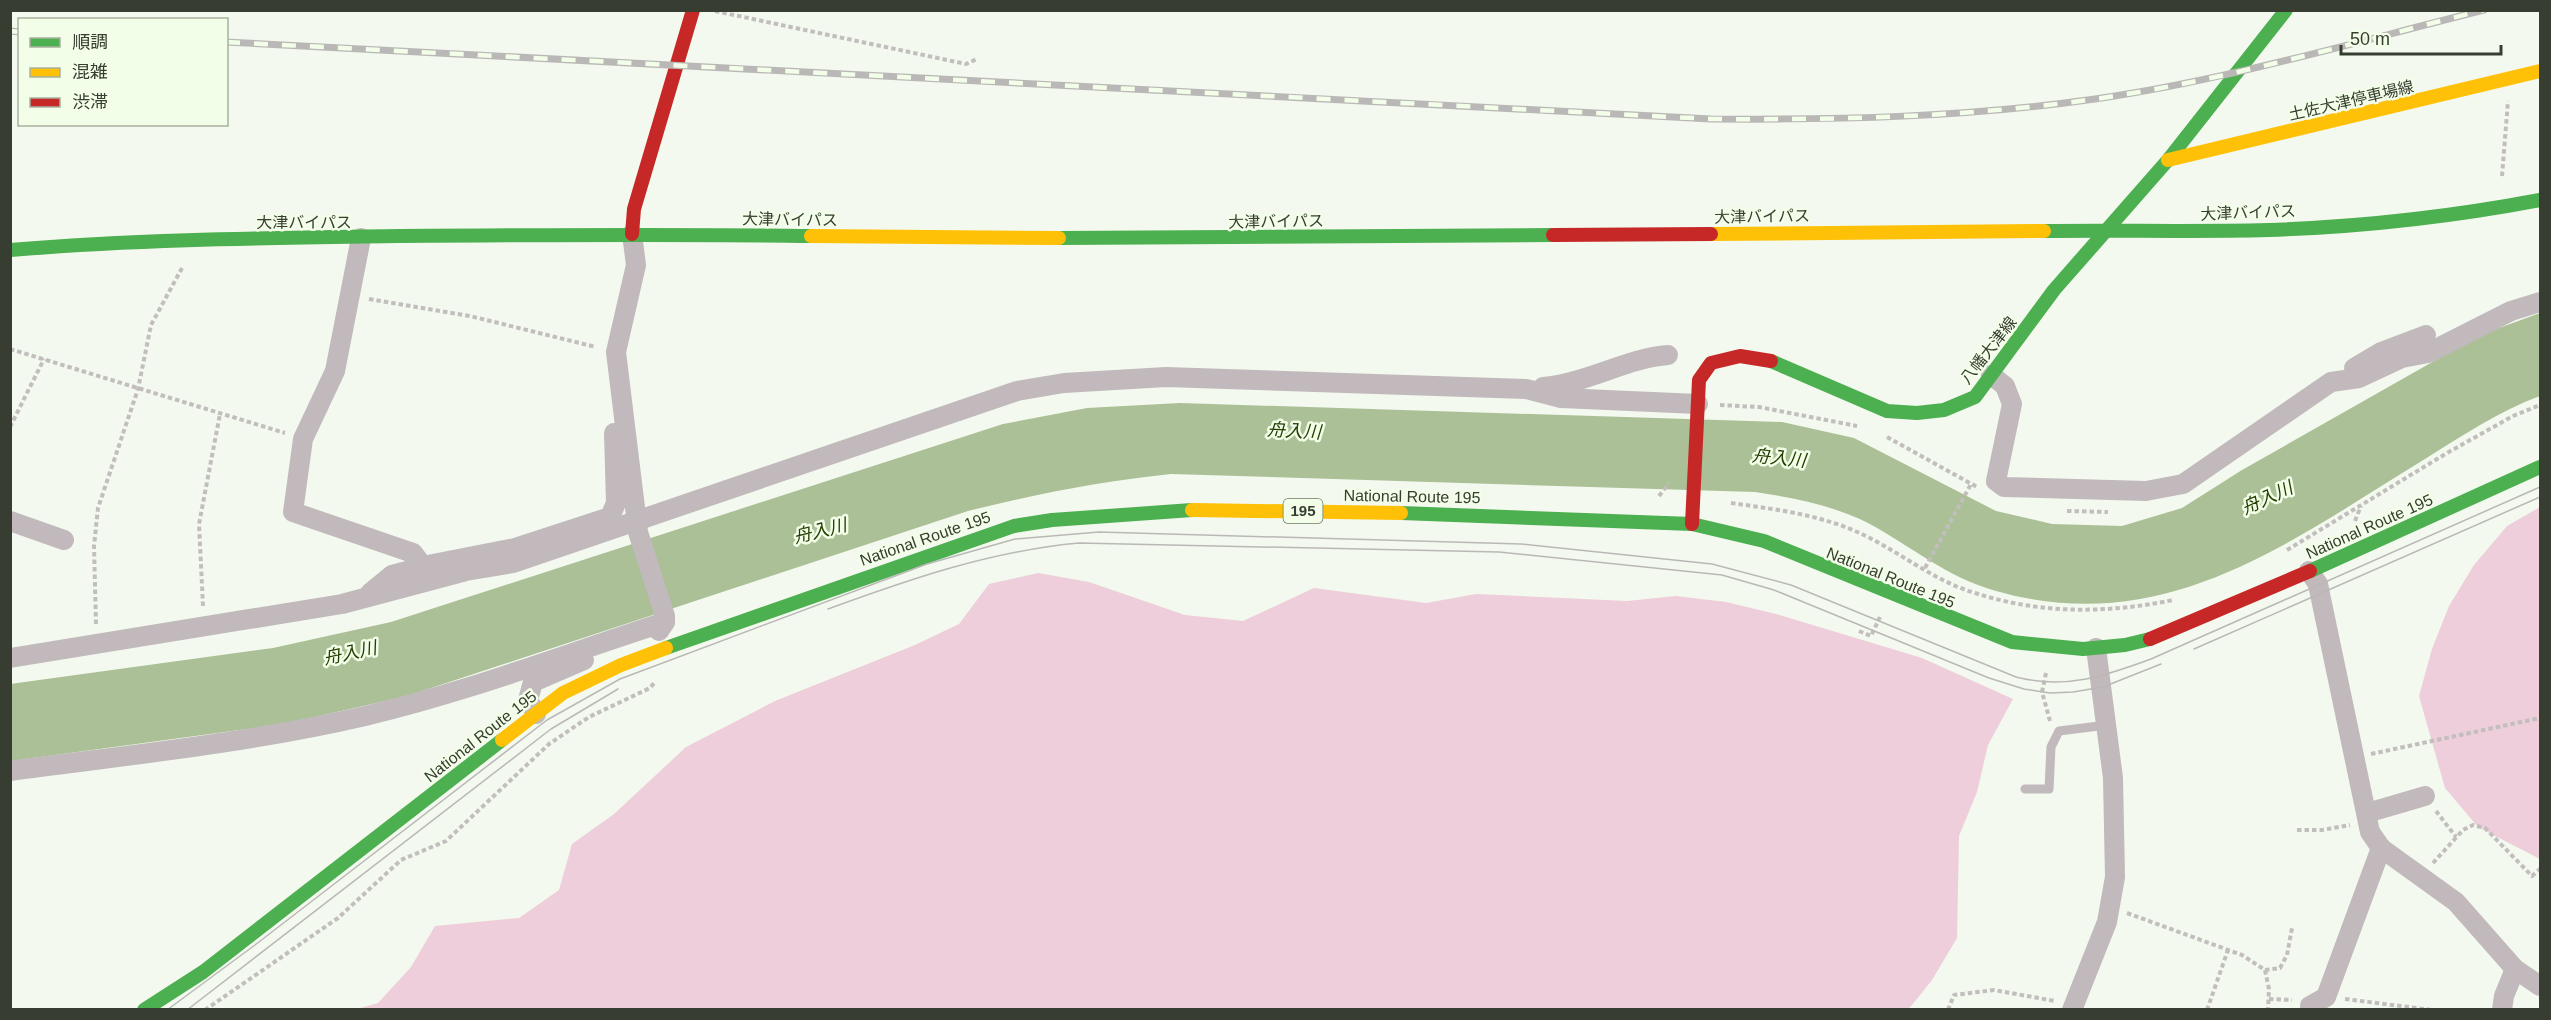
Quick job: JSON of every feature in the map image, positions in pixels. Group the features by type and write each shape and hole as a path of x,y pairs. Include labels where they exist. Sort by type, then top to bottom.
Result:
{"main road":[{"path":"632,234 634,208 693,10"},
{"name":"八幡大津線","path":"1692,524 1699,380 1711,363 1740,356 1763,358 1887,411 1917,413 1944,410 1976,396 2054,290 2168,160 2234,73 2286,10"},
{"name":"土佐大津停車場線","path":"2168,160 2541,71"},
{"name":"大津バイパス","path":"10,250 96,243 632,234 1164,238 2106,230 2164,232 2341,226 2432,216 2541,200"},
{"name":"National Route 195","path":"144,1010 203,972 571,689 628,662 717,628 1014,526 1117,513 1245,509 1511,515 1692,524 1764,541 2012,642 2042,648 2096,648 2128,644 2160,635 2541,467"}],"street":[{"path":"364,598 392,575 423,566 515,548 610,517 616,502 613,398 617,357 636,265 632,234"},
{"path":"361,238 335,371 303,439 293,512 413,553 423,566"},
{"path":"2331,382 2359,378 2402,358 2428,353 2511,311 2541,302"},
{"path":"1991,375 2005,386 2012,404 1996,481 2004,487 2146,491 2183,484 2331,382 2381,352 2426,335"},
{"path":"10,658 205,627 364,598 466,571 513,563 638,526 1017,391 1064,383 1166,377 1526,389 1569,385 1652,356 1668,355"},
{"path":"536,714 528,700 533,682 610,648 661,630 665,619 638,526 617,357"},
{"path":"1526,389 1560,398 1698,407"},
{"path":"10,521 64,540"},
{"path":"2308,571 2318,584 2370,832 2381,848 2456,902 2515,969 2541,986"},
{"path":"10,771 265,736 365,716 438,697 665,619"},
{"path":"2073,1007 2107,922 2115,877 2114,800 2107,725 2096,648"},
{"path":"2368,817 2425,796"},
{"path":"2310,1010 2310,1006 2326,997 2381,848"},
{"path":"2502,1010 2504,996 2515,969"}],"lane":[{"path":"2025,789 2049,789 2051,747 2059,732 2107,725"}],"path":[{"path":"714,10 966,64 977,59"},
{"path":"2502,176 2509,79"},
{"path":"96,645 94,546 98,508 138,389 151,325 182,268"},
{"path":"351,296 470,316 617,357"},
{"path":"10,349 303,439"},
{"path":"10,427 44,359"},
{"path":"2284,552 2447,453 2513,416 2541,405"},
{"path":"1698,407 1759,407 1827,419 1867,430"},
{"path":"205,627 199,524 220,414"},
{"path":"1885,436 1980,489"},
{"path":"1926,566 1971,484"},
{"path":"1659,496 1694,496 1804,514 1855,531 1926,566 1969,591 2040,608 2096,611 2139,607 2180,599"},
{"path":"2057,510 2116,512"},
{"path":"1859,631 1871,636 1882,611"},
{"path":"2047,669 2042,692 2055,739"},
{"path":"205,1010 338,918 401,860 446,841 549,744 589,717 650,688 655,682"},
{"path":"2356,758 2541,717"},
{"path":"2425,796 2456,837"},
{"path":"2297,830 2322,830 2368,817"},
{"path":"2422,878 2456,837 2473,825 2486,828 2532,876 2541,869"},
{"path":"2110,906 2228,950 2265,970 2280,968 2288,955 2292,928"},
{"path":"2207,1010 2228,950"},
{"path":"2265,970 2269,989 2268,1010"},
{"path":"1948,1010 1954,995 1994,990 2073,1007"},
{"path":"2326,997 2432,1010"}],"shaded area":[{"path":"2540,507 2540,859 2478,827 2445,788 2419,696 2432,649 2449,606 2474,565 2507,526"},
{"path":"1038,573 1089,582 1185,615 1243,621 1314,588 1426,603 1476,594 1627,601 1676,596 1726,602 1776,614 1922,658 2013,699 1988,745 1977,792 1959,836 1957,938 1932,980 1908,1010 357,1009 378,1003 411,967 435,926 519,918 559,890 572,844 614,814 686,747 775,701 915,645 959,624 989,584"}],"water":[{"name":"舟入川","path":"2540,313 2540,396 2481,424 2274,550 2223,574 2170,592 2115,602 2057,603 1996,591 1960,577 1868,523 1841,511 1755,492 1171,474 1069,489 968,511 407,696 284,724 11,761 10,684 273,648 391,622 1003,424 1087,408 1180,403 1782,422 1854,438 1996,511 2052,524 2122,526 2182,508 2242,470 2480,335"}],"tram line":[{"path":"167,1010 547,720 620,679 927,564 1015,539 1099,532 1521,544 1712,564 1791,585 2016,677 2034,681 2068,682 2101,676 2151,659 2540,487"},
{"path":"2194,649 2540,497"},
{"path":"828,609 889,587 983,559 1014,552 1079,543 1499,552 1722,575 1774,590 1989,678 2024,689 2050,693 2103,687 2161,664"},
{"path":"187,1010 551,729 618,689"}],"railway":[{"path":"228,42 1711,119 1807,119 1951,114 2095,99 2242,71 2484,10"},
{"path":"10,31 18,32"}],"traffic: fast":[{"path":"1771,361 1887,411 1917,413 1944,410 1975,397 2054,290 2168,160 2286,10"},
{"path":"2044,231 2302,229 2438,216 2540,200"},
{"path":"1059,238 1553,235"},
{"path":"10,250 156,241 302,237 811,236"},
{"path":"2310,571 2540,467"},
{"path":"666,648 1014,526 1052,520 1192,510"},
{"path":"1401,513 1692,524 1764,541 2012,642 2083,649 2125,645 2150,639"},
{"path":"144,1010 203,972 502,740"}],"traffic: slow":[{"path":"2168,160 2540,71"},
{"path":"1711,234 2044,231"},
{"path":"811,236 1059,238"},
{"path":"1192,510 1401,513"},
{"path":"502,740 563,693 621,665 666,648"}],"traffic: jam":[{"path":"632,234 634,209 693,10"},
{"path":"1553,235 1711,234"},
{"path":"1692,524 1699,380 1711,363 1740,356 1771,361"},
{"path":"2150,639 2310,571"}]}
